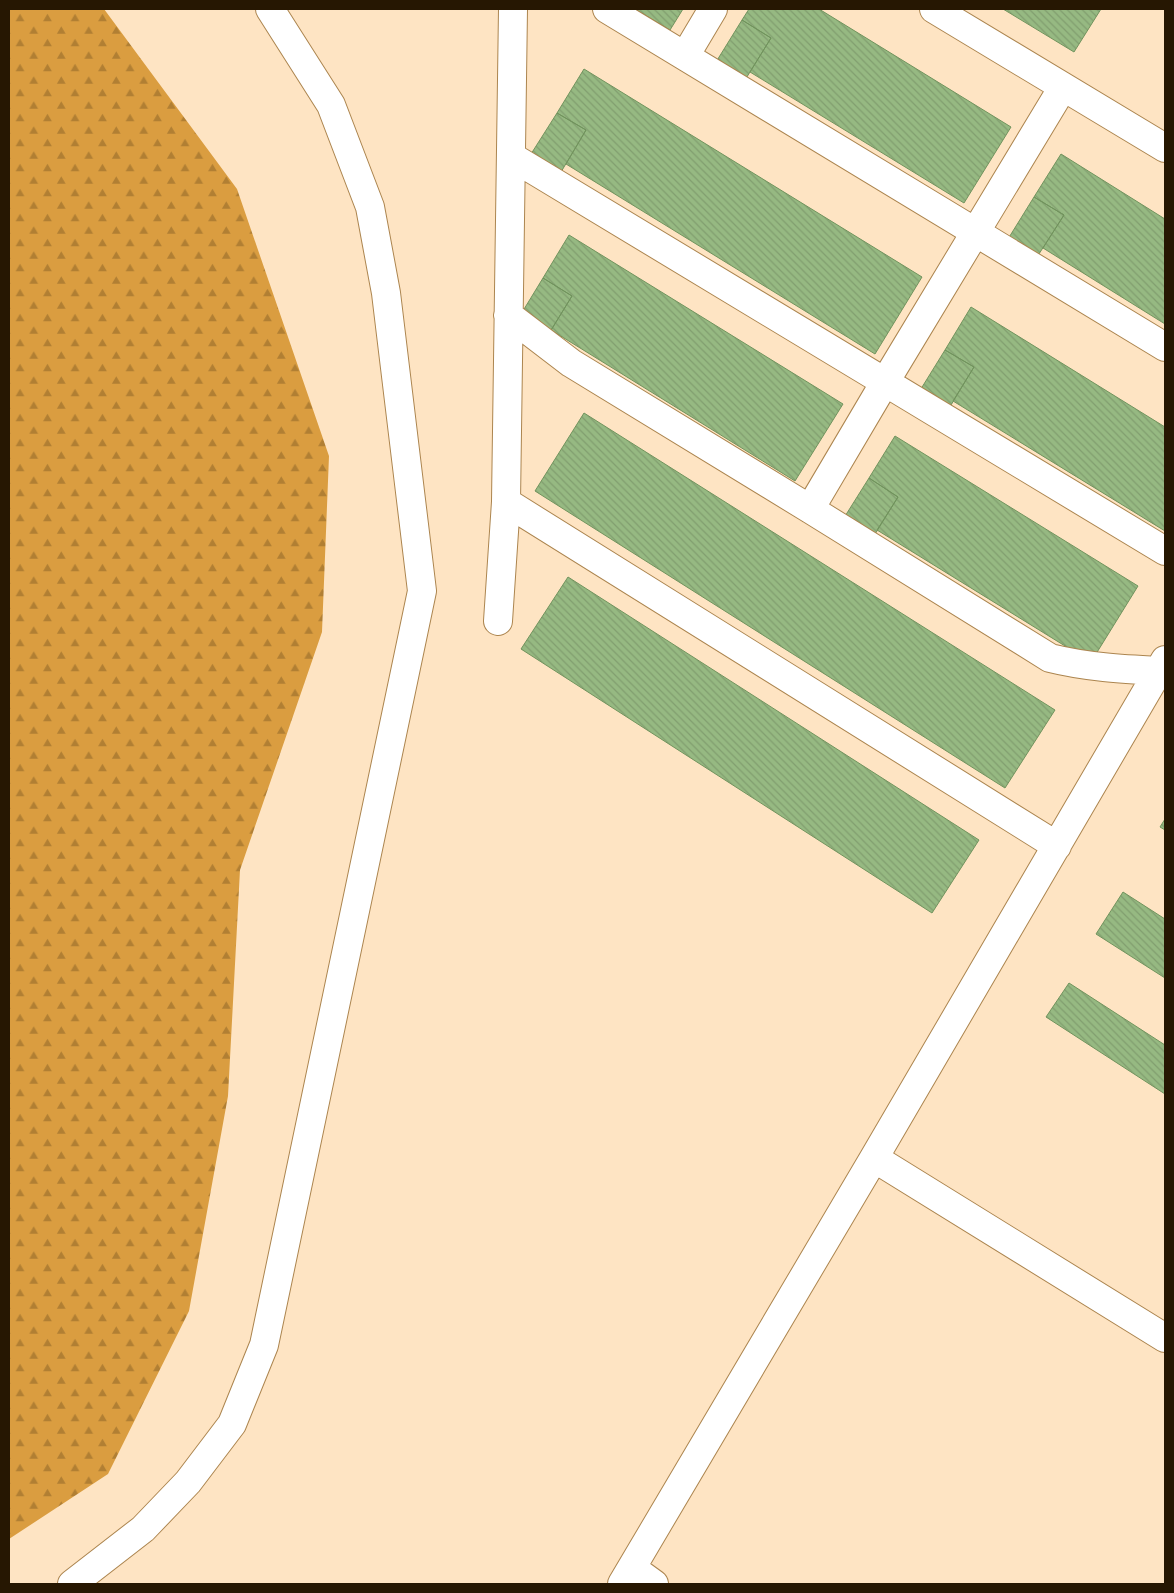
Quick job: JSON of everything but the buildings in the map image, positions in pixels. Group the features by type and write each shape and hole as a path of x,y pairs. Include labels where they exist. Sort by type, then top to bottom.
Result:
{"street":[{"path":"72,1584 143,1529 188,1482 232,1424 264,1345 422,591 386,293 370,207 331,104 270,9"},
{"path":"498,621 506,502 514,9"},
{"path":"607,9 1165,347"},
{"path":"685,56 713,9"},
{"path":"934,9 1165,148"},
{"path":"810,508 1064,87"},
{"path":"512,157 1165,551"},
{"path":"508,316 571,363 810,508 1050,658 1079,665 1107,668 1162,666"},
{"path":"506,502 1057,846"},
{"path":"654,1584 627,1576 1162,666"},
{"path":"874,1158 1165,1338"}],"green space":[{"path":"9,9 104,9 237,189 329,456 322,632 240,870 228,1096 189,1311 108,1474 9,1539"}]}
